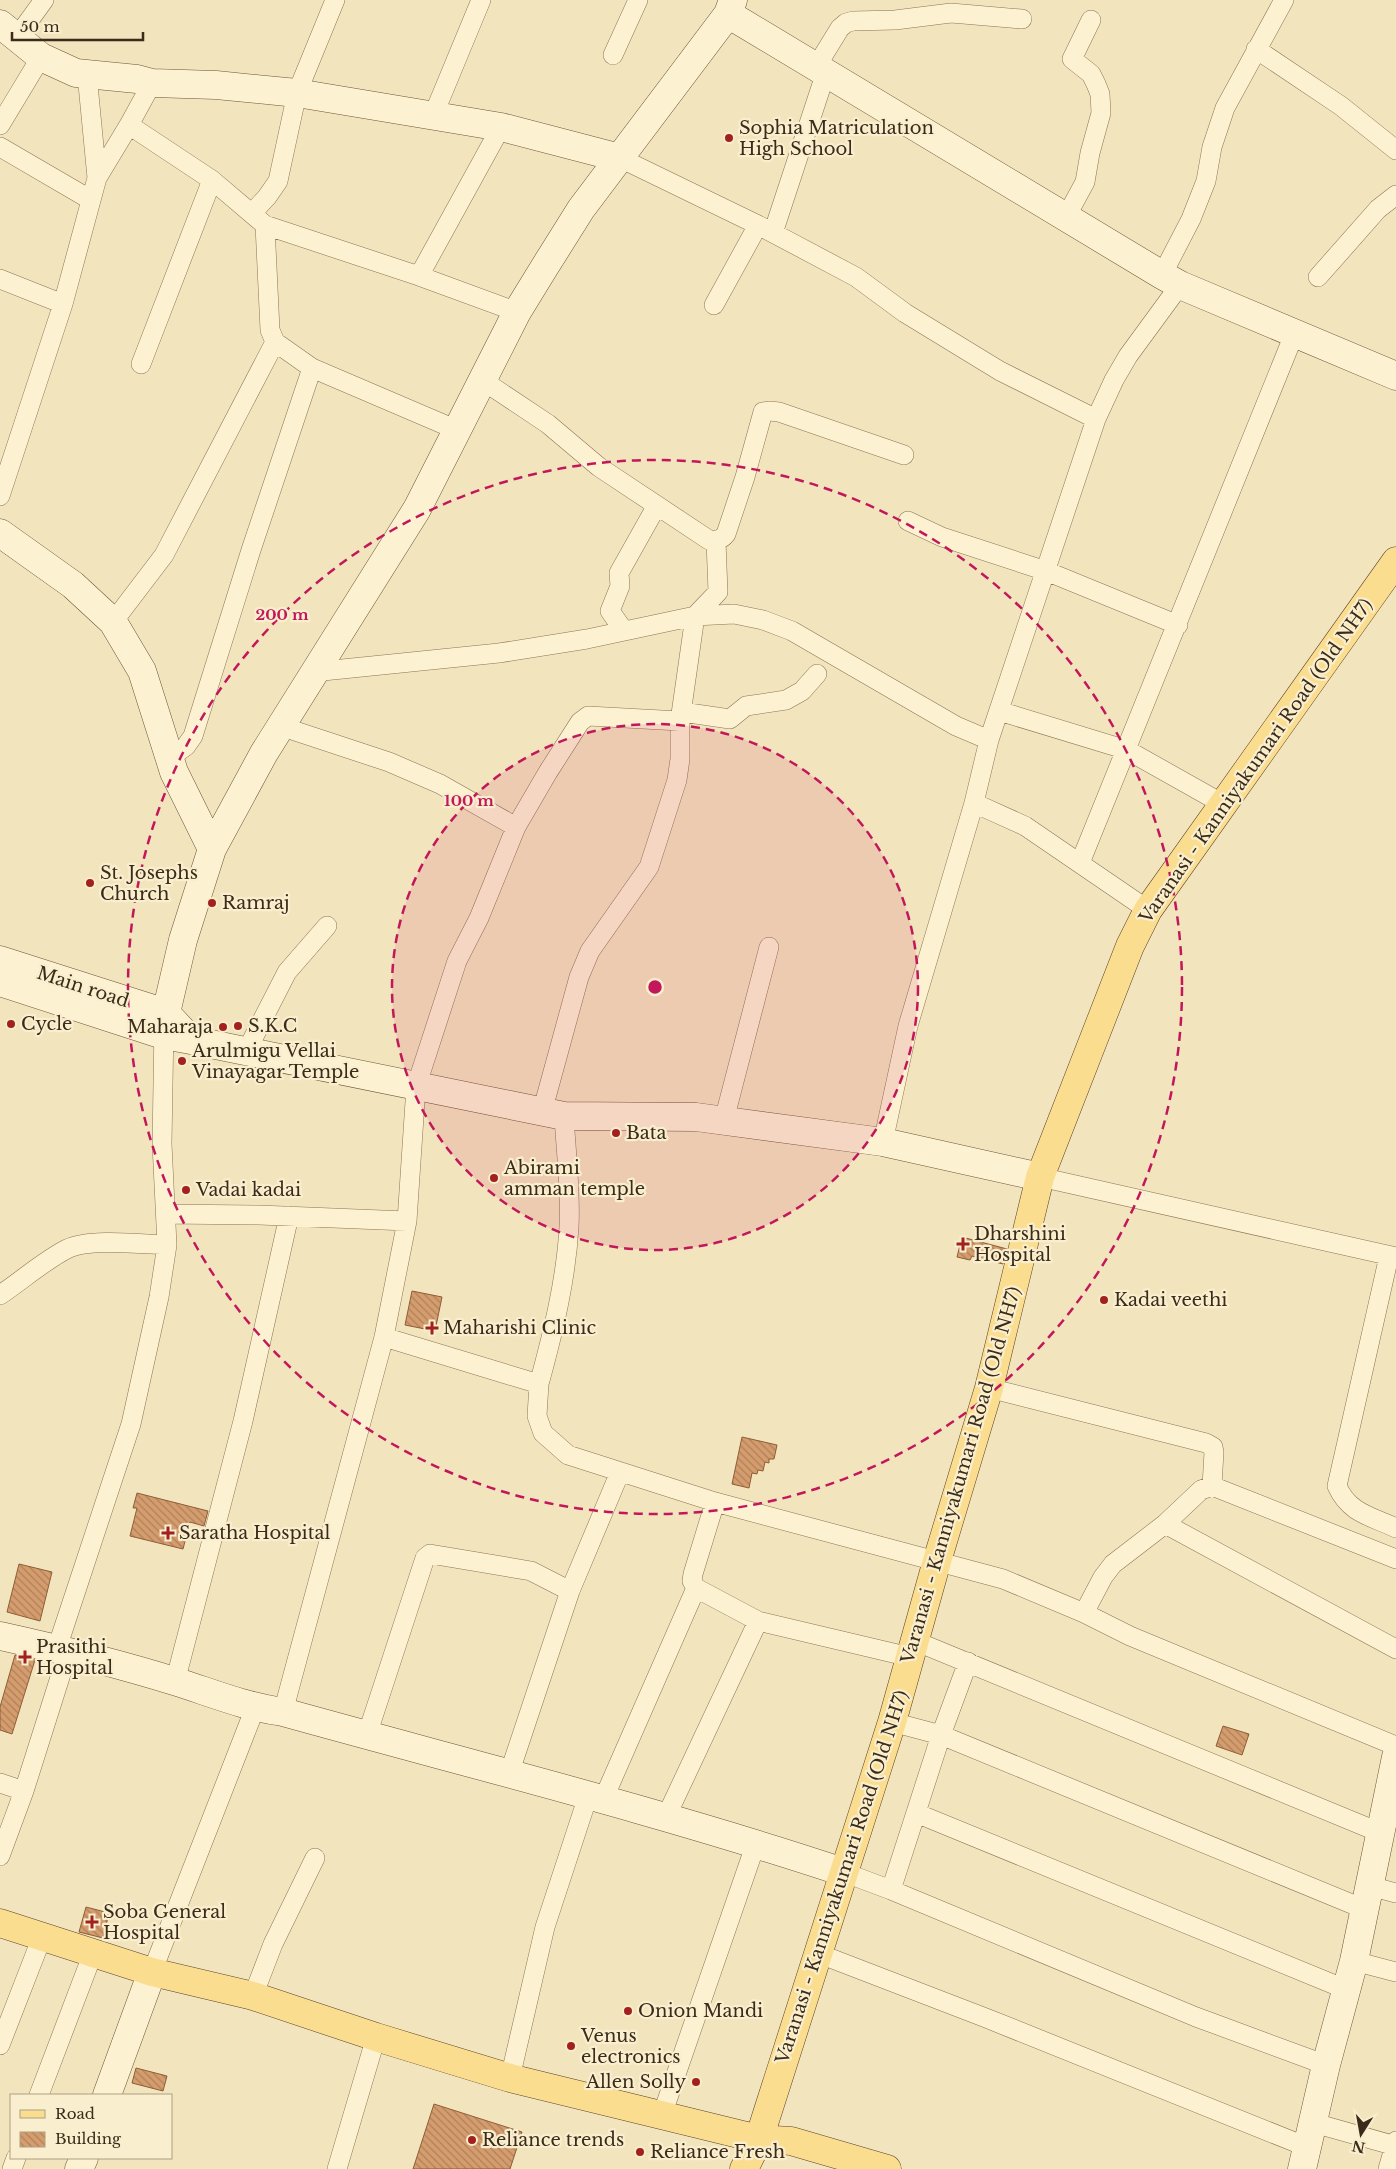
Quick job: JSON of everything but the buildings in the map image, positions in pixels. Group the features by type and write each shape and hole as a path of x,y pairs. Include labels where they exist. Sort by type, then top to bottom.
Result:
{"main road":[{"path":"1040,1177 883,1142 724,1120 696,1117 553,1114 191,1040 164,1024 183,940 212,850 280,726 417,508 517,312 582,209 730,7 821,69 1171,280 1396,376"},
{"path":"9,31 41,57 68,70 87,74 137,79 152,83 216,85 297,93 501,127 620,158"},
{"path":"0,533 73,585 113,622 142,671 174,772 212,850"},
{"name":"Varanasi - Kanniyakumari Road (Old NH7)","path":"744,2169 759,2139 892,1722 937,1561 989,1388 1040,1177 1130,946 1148,910 1396,561"},
{"name":"Main road","path":"0,960 164,1024"},
{"name":"Main road","path":"0,982 164,1024"},
{"path":"0,1636 62,1650 175,1682 255,1708 282,1712 666,1817 756,1843 843,1872"},
{"path":"1308,2146 1326,2065 1354,1961 1396,1757"},
{"path":"0,1923 152,1972 253,1996 376,2037 510,2078 759,2139 791,2141 887,2169"},
{"path":"107,2094 152,1972"},
{"path":"759,2139 792,2156 836,2169"},
{"name":"Varanasi - Kanniyakumari Road (Old NH7)","path":"759,2139 759,2169"}],"street":[{"path":"9,31 44,0"},
{"path":"335,0 297,93 278,181 267,198 259,218 270,330 275,342 312,368 457,430"},
{"path":"433,116 481,0"},
{"path":"613,55 638,0"},
{"path":"883,1142 908,1026 974,803 989,740 1096,419 1114,380 1171,280 1206,181 1212,147 1225,108 1284,0"},
{"path":"714,305 766,229 821,69 840,28 846,22 894,20 944,14 1022,19"},
{"path":"1066,217 1085,182 1100,113 1100,94 1091,74 1072,59 1091,20"},
{"path":"1256,49 1341,106 1396,150"},
{"path":"0,125 41,57"},
{"path":"87,74 98,178"},
{"path":"0,496 63,304 98,178 130,125 152,83"},
{"path":"130,125 212,180 259,218 517,312"},
{"path":"419,276 501,127"},
{"path":"0,147 92,200"},
{"path":"620,158 766,229 856,277 904,313 1000,370 1096,419"},
{"path":"142,364 212,180"},
{"path":"1318,276 1378,209 1396,196"},
{"path":"0,279 63,304"},
{"path":"1080,863 1178,625 1295,332"},
{"path":"113,622 164,555 275,342"},
{"path":"170,758 186,746 193,736 251,550 312,368"},
{"path":"482,380 548,424 599,467 656,507 709,540 716,541 726,534 745,477 763,412 770,410 779,412 904,455"},
{"path":"624,631 610,611 620,586 620,573 656,507"},
{"path":"908,521 942,537 1046,571 1178,625"},
{"path":"716,541 718,592 695,616 681,716 680,758 677,780 649,867 590,951 580,977 553,1114 569,1226 562,1283 539,1384 537,1416 543,1433 568,1455 620,1472 715,1502 1003,1579 1084,1613 1130,1636 1396,1746"},
{"path":"313,672 499,653 624,631 695,616 734,614 763,620 792,631 956,726 989,740"},
{"path":"282,1712 384,1337 407,1221 416,1087 457,961 479,918 516,827 580,722 588,716 681,716 730,719 746,706 786,700 802,691 817,674"},
{"path":"999,711 1127,750 1223,804"},
{"path":"280,726 389,762 440,784 516,827"},
{"path":"974,803 1025,826 1148,910"},
{"path":"246,1052 287,972 327,926"},
{"path":"724,1120 769,947"},
{"path":"0,1856 24,1790 62,1650 131,1424 159,1297 167,1245 162,1144 164,1024"},
{"path":"1040,1177 1393,1257 1337,1486 1343,1499 1353,1508 1396,1528"},
{"path":"166,1214 289,1216 407,1221"},
{"path":"175,1682 244,1421 289,1216"},
{"path":"0,1296 69,1248 84,1244 107,1243 167,1245"},
{"path":"384,1337 539,1384"},
{"path":"989,1388 1206,1443 1213,1447 1214,1452 1212,1486"},
{"path":"509,1774 570,1591 620,1472"},
{"path":"1084,1613 1103,1576 1113,1564 1165,1524 1201,1490 1212,1486 1396,1559"},
{"path":"715,1502 692,1581 696,1588 758,1621 913,1649 968,1662 1381,1833"},
{"path":"1165,1524 1396,1649"},
{"path":"367,1736 425,1558 430,1554 531,1571 570,1591"},
{"path":"510,2078 546,1927 595,1798 696,1588"},
{"path":"666,1817 758,1621"},
{"path":"892,1890 941,1735 968,1662"},
{"path":"152,1972 255,1708"},
{"path":"892,1722 941,1735 1367,1897 1396,1893"},
{"path":"0,1783 24,1790"},
{"path":"916,1813 1345,1989"},
{"path":"662,2114 756,1843"},
{"path":"253,1996 272,1944 315,1858"},
{"path":"843,1872 892,1890 1196,2016 1326,2065"},
{"path":"0,2045 42,1936"},
{"path":"39,2094 93,1953"},
{"path":"817,1953 1308,2146 1396,2145 1388,2169"},
{"path":"1354,1961 1396,1972"},
{"path":"337,2169 376,2037"}],"place":[{"name":"Sophia Matriculation High School","path":"729,138"},
{"name":"St. Josephs Church","path":"90,883"},
{"name":"Ramraj","path":"212,903"},
{"name":"Cycle","path":"11,1024"},
{"name":"S.K.C","path":"238,1026"},
{"name":"Maharaja","path":"223,1027"},
{"name":"Arulmigu Vellai Vinayagar Temple","path":"182,1061"},
{"name":"Bata","path":"616,1133"},
{"name":"Abirami amman temple","path":"494,1178"},
{"name":"Vadai kadai","path":"186,1190"},
{"name":"Dharshini Hospital","path":"963,1244"},
{"name":"Kadai veethi","path":"1104,1300"},
{"name":"Maharishi Clinic","path":"432,1328"},
{"name":"Saratha Hospital","path":"168,1533"},
{"name":"Prasithi Hospital","path":"25,1657"},
{"name":"Soba General Hospital","path":"92,1922"},
{"name":"Onion Mandi","path":"628,2011"},
{"name":"Venus electronics","path":"571,2046"},
{"name":"Allen Solly","path":"696,2082"},
{"name":"Reliance trends","path":"472,2140"},
{"name":"Reliance Fresh","path":"640,2152"}]}
